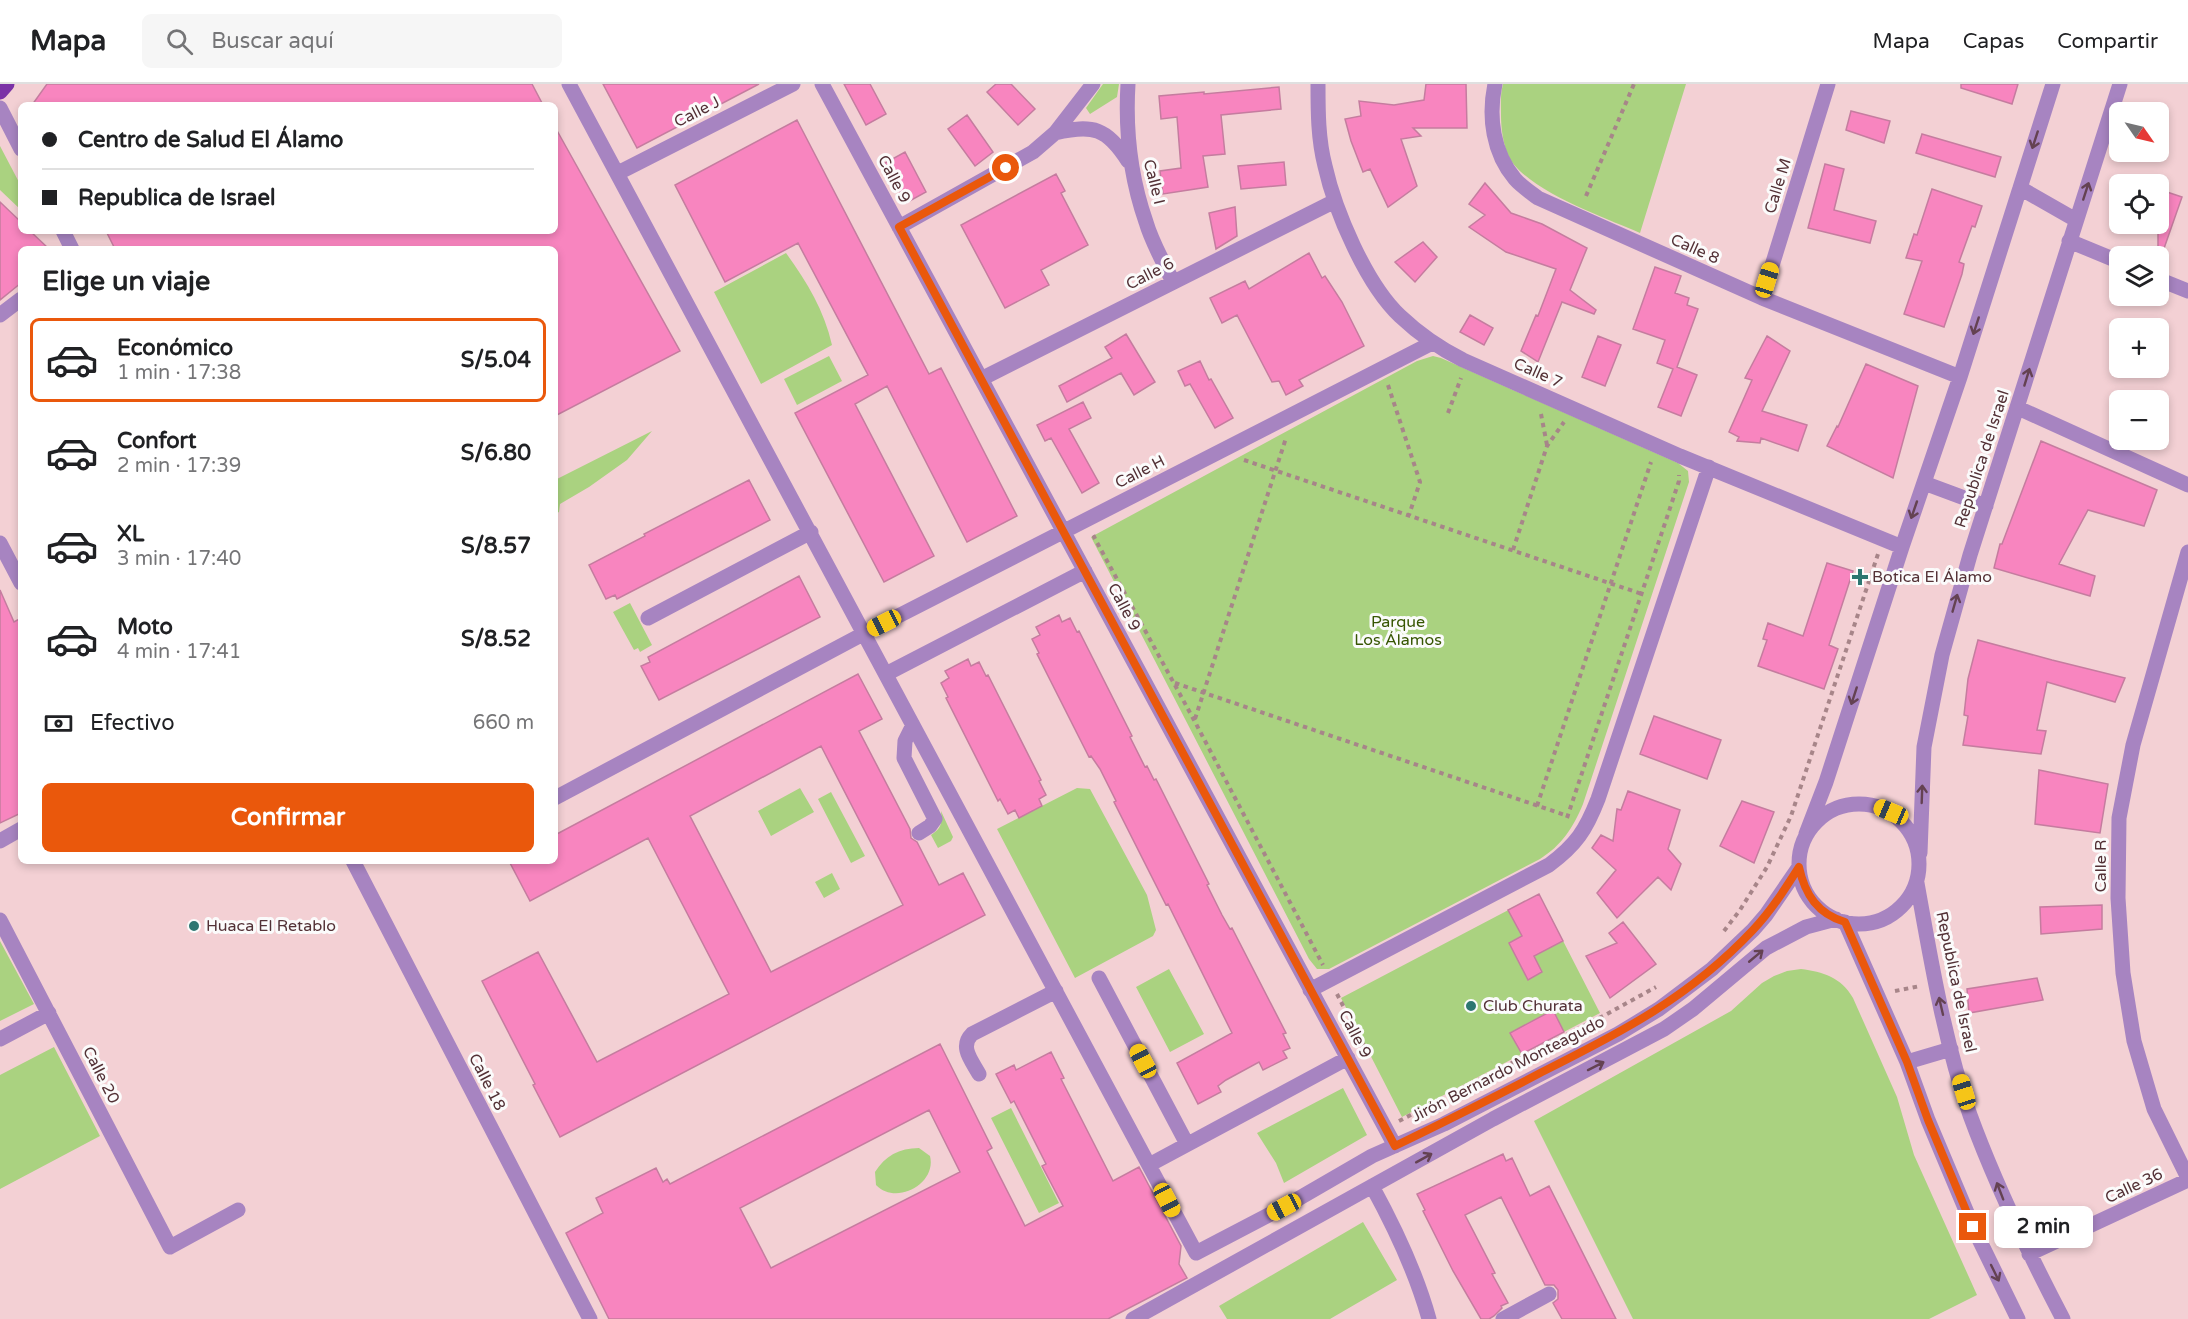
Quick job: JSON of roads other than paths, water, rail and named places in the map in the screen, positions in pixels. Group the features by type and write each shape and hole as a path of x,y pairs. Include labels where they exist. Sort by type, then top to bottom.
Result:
{"main road":[{"path":"0,92 7,84"}],"street":[{"path":"569,84 1149,1165 1348,1058"},
{"name":"Calle J","path":"618,172 793,84"},
{"name":"Calle 9","path":"822,84 1395,1146"},
{"path":"899,227 1033,152 1055,133 1093,84"},
{"name":"Calle I","path":"1128,84 1127,134 1130,164 1146,224 1173,282"},
{"name":"Calle 7","path":"1318,84 1319,123 1324,165 1350,239 1372,279 1398,314 1432,343 1463,360 1709,467 1902,547"},
{"name":"Calle 8","path":"1495,84 1492,127 1502,159 1516,181 1538,198 1762,298 1960,377"},
{"name":"Calle M","path":"1762,298 1828,84"},
{"path":"2018,1319 1973,1227 1878,994 1840,921 1821,911 1810,898 1802,884 1799,867 1800,850 1826,782 1960,377 2053,84"},
{"name":"Republica de Israel","path":"1920,853 1924,747 1931,705 1955,605 2120,84"},
{"path":"0,108 18,143"},
{"path":"1055,133 1075,128 1093,129 1117,143 1130,164"},
{"path":"2020,188 2076,219"},
{"name":"Calle 6","path":"981,379 1335,201"},
{"path":"2069,241 2109,257"},
{"path":"2169,283 2188,291"},
{"path":"0,315 18,301"},
{"name":"Calle H","path":"558,796 865,633 1432,343"},
{"path":"2018,408 2188,485"},
{"path":"1310,990 1549,866 1581,837 1589,823 1709,467"},
{"path":"1924,483 1986,506"},
{"path":"648,618 811,532"},
{"path":"0,543 18,577"},
{"name":"Calle R","path":"2188,552 2133,746 2119,818 2118,898 2123,973 2134,1041 2154,1109 2188,1179"},
{"path":"886,674 1085,571"},
{"path":"913,725 905,741 904,758 935,819 930,826 918,833"},
{"path":"1133,1319 1372,1185 1664,1029 1701,1003 1766,948 1785,936 1806,927 1840,921 1863,924 1881,920 1897,910 1909,897 1917,883 1921,867 1920,853 1906,825 1891,812 1873,805 1854,804 1835,809 1819,819 1806,834"},
{"path":"0,841 18,831"},
{"name":"Calle 18","path":"355,864 590,1319"},
{"name":"Jirón Bernardo Monteagudo","path":"1149,1165 1196,1253 1284,1207 1372,1156 1444,1124 1618,1034 1659,1009 1712,969 1753,930 1799,867"},
{"name":"Republica de Israel","path":"1917,883 1935,984 1970,1114 2007,1209 2063,1319"},
{"name":"Calle 20","path":"0,920 170,1247 238,1210"},
{"path":"1099,978 1187,1144"},
{"path":"979,1074 967,1051 965,1045 967,1039 972,1034 1056,991"},
{"path":"0,1039 49,1013"},
{"path":"1907,1062 1951,1049"},
{"name":"Calle 36","path":"2029,1254 2188,1179"},
{"path":"1372,1185 1414,1271 1429,1319"},
{"path":"1503,1319 1549,1294"}],"place":[{"name":"Botica El Álamo","path":"1860,577"},
{"name":"Huaca El Retablo","path":"194,926"},
{"name":"Club Churata","path":"1471,1006"}],"park label":[{"name":"Parque Los Álamos","path":"1398,631"}]}
